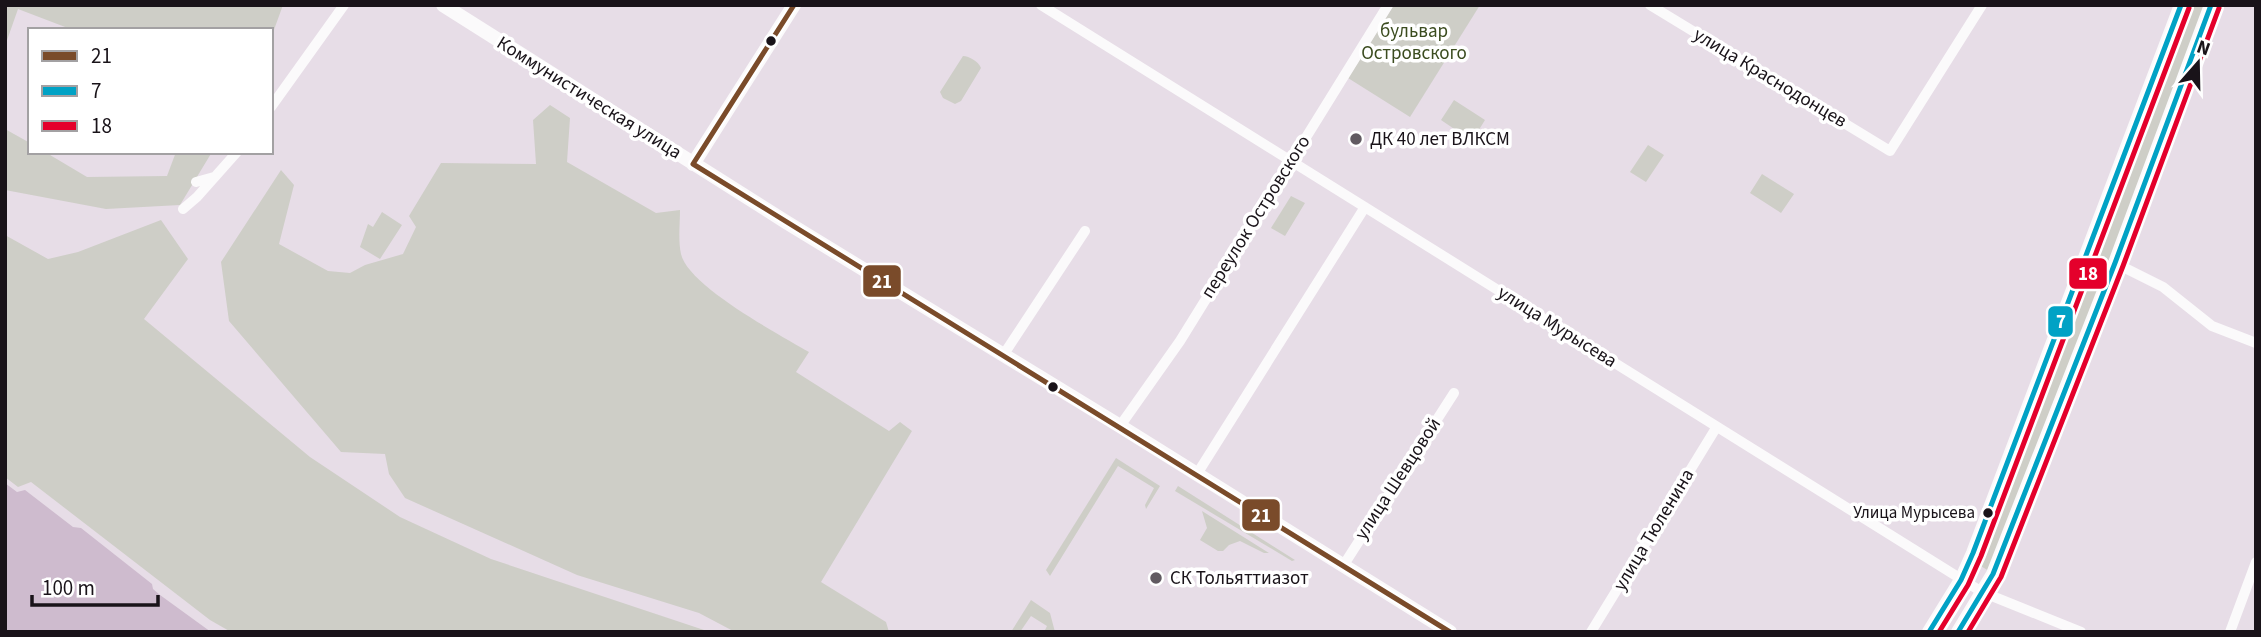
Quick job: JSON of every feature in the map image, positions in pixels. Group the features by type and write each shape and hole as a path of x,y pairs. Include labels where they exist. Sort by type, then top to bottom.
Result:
{"main road":[{"name":"Коммунистическая улица","path":"443,5 1450,632"},
{"path":"693,163 794,5"},
{"path":"1929,632 1961,580 2181,5"},
{"path":"1958,632 1993,573 2016,516 2115,263 2211,5"},
{"path":"2081,272 2107,282"}],"street":[{"path":"273,104 344,5"},
{"name":"улица Мурысева","path":"1041,5 1961,580 1982,592 2081,632"},
{"name":"переулок Островского","path":"1120,426 1180,341 1388,5"},
{"name":"улица Краснодонцев","path":"1650,5 1890,151 1982,5"},
{"path":"183,209 235,154"},
{"path":"197,182 214,177"},
{"path":"1197,474 1365,207"},
{"path":"1004,354 1085,232"},
{"path":"2115,263 2163,287 2212,326 2256,343"},
{"name":"улица Шевцовой","path":"1343,566 1454,393"},
{"name":"улица Тюленина","path":"1591,632 1716,428"},
{"path":"2230,632 2256,562"}],"green space":[{"path":"5,5 283,5 273,32 273,28 68,28 18,9 5,46"},
{"name":"бульвар Островского","path":"1394,5 1480,5 1410,117 1348,78"},
{"path":"2187,5 2205,5 2107,268 2096,270 2090,262"},
{"path":"963,56 973,60 981,68 961,101 955,104 943,98 940,92"},
{"path":"1454,100 1485,120 1472,141 1441,120"},
{"path":"550,105 570,118 567,162 656,213 680,210 680,249 687,267 717,295 737,309 809,352 796,372 889,431 900,422 912,431 821,582 886,622 889,632 735,632 699,613 577,575 405,498 389,474 385,454 341,452 229,321 221,262 281,170 294,185 279,244 328,271 350,273 365,265 403,254 416,227 409,216 441,163 536,164 533,120"},
{"path":"5,129 28,142 28,154 48,154 87,177 167,176 175,154 211,154 180,205 106,209 5,190"},
{"path":"1648,145 1664,155 1646,182 1630,172"},
{"path":"1762,174 1794,194 1781,213 1750,193"},
{"path":"1291,196 1305,203 1285,236 1271,228"},
{"path":"382,212 402,225 380,259 360,247 368,224 373,227"},
{"path":"161,220 188,259 144,319 310,457 400,517 491,559 710,632 231,632 210,620 31,482 18,487 5,477 5,235 48,259 78,252"},
{"path":"2088,280 2100,288 1989,571 1974,562 2083,283"},
{"path":"1116,458 1160,486 1146,509 1145,505 1154,488 1118,466 1050,576 1046,570"},
{"path":"1178,486 1295,560 1292,561 1175,491"},
{"path":"1202,511 1269,553 1240,541 1218,551 1200,540 1207,528"},
{"path":"1031,600 1050,613 1055,632 1044,632 1047,626 1031,616 1020,632 1011,632"}],"shaded area":[{"path":"5,483 17,492 25,490 73,527 81,528 152,584 153,589 160,595 211,632 5,632"}],"transit line":[{"name":"21","path":"693,164 794,5"},
{"name":"7","path":"1929,632 1961,580 1973,553 2181,5"},
{"name":"7","path":"1958,632 1993,574 2115,263 2211,5"},
{"name":"18","path":"1939,632 1968,585 1981,556 2189,8"},
{"name":"18","path":"1968,632 2001,577 2123,266 2219,8"},
{"name":"21","path":"693,164 1450,632"}],"place":[{"name":"ДК 40 лет ВЛКСМ","path":"1356,139"},
{"name":"Улица Мурысева","path":"1988,513"},
{"name":"СК Тольяттиазот","path":"1156,578"}]}
